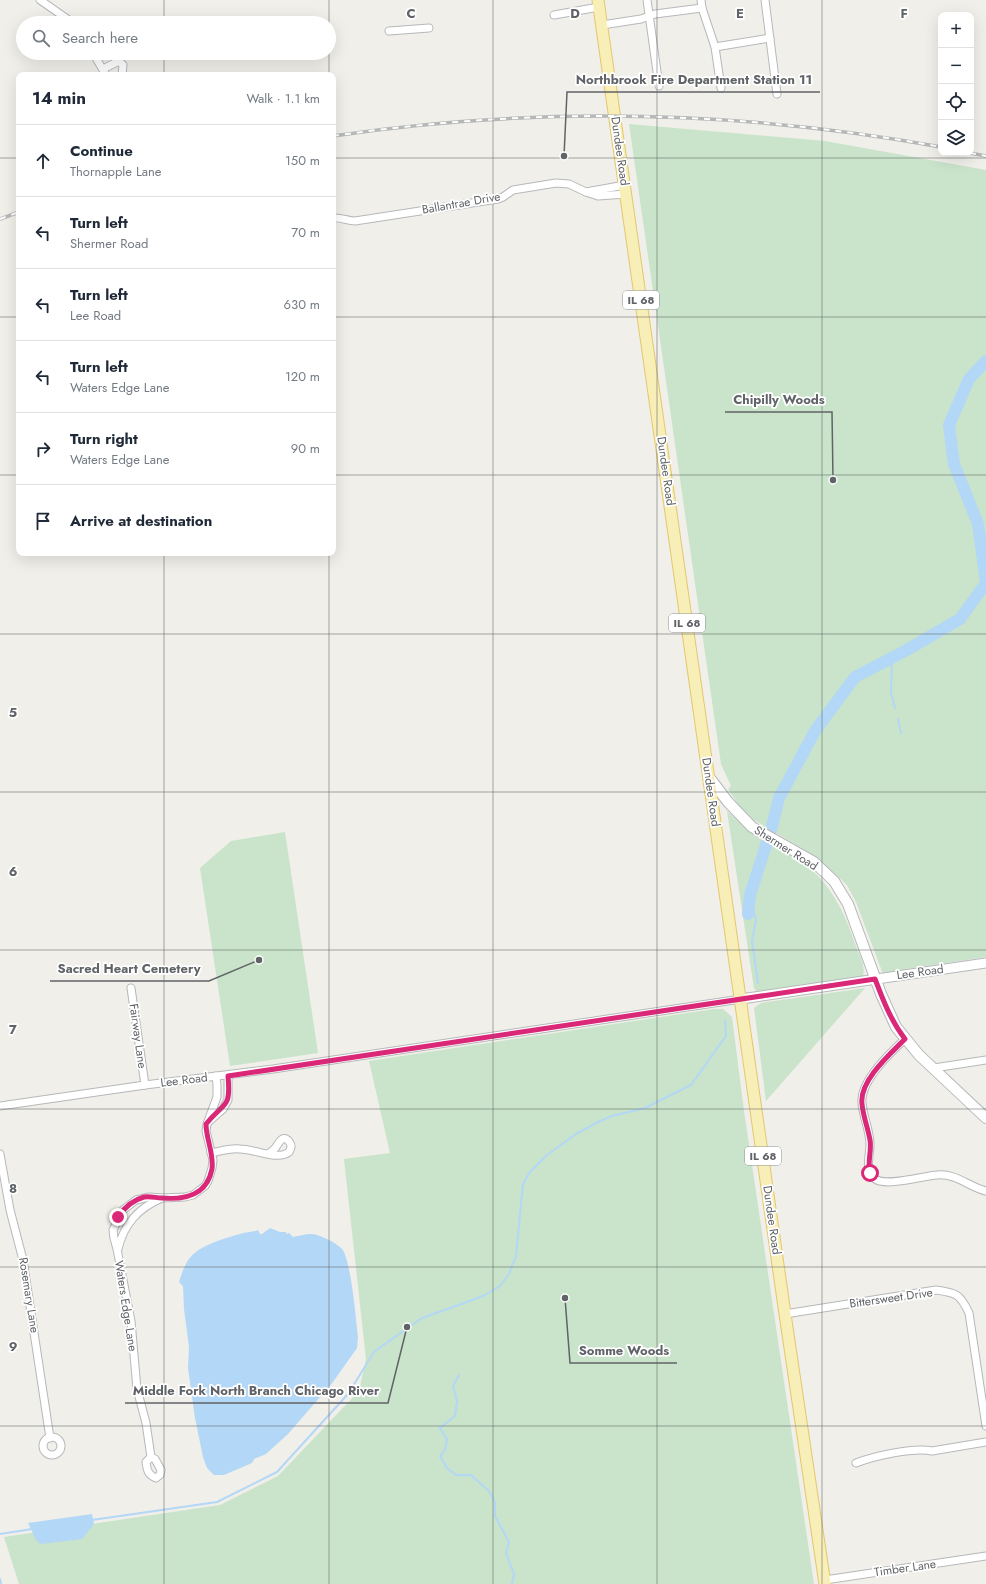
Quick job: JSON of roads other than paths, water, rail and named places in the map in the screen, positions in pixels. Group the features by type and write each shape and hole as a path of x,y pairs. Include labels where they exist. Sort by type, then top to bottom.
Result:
{"main road":[{"name":"Dundee Road","path":"599,4 785,1314 825,1582"},
{"name":"Shermer Road","path":"709,777 728,802 752,827 814,862 834,882 848,904 887,1010 896,1027 919,1055 986,1118"}],"street":[{"path":"40,0 63,16"},
{"path":"647,0 659,86"},
{"path":"701,0 702,8 716,47 721,88"},
{"path":"765,0 777,94"},
{"path":"554,15 599,4"},
{"path":"602,25 702,8"},
{"path":"389,31 429,28"},
{"path":"716,47 770,38"},
{"path":"97,60 104,72 119,61 123,65 122,72"},
{"name":"Ballantrae Drive","path":"336,218 348,221 498,199 513,190 556,183 569,184 598,196 625,189"},
{"name":"Lee Road","path":"0,1106 145,1085 216,1076 228,1076 986,963"},
{"name":"Fairway Lane","path":"131,988 145,1085"},
{"path":"905,1039 878,1067 864,1089 862,1104 870,1141 868,1160 870,1173 874,1179 886,1182 947,1175 986,1191"},
{"path":"934,1068 986,1060"},
{"name":"Waters Edge Lane","path":"151,1457 146,1424 137,1389 131,1321 113,1230 123,1210 143,1197 185,1197 193,1195 205,1186 212,1168 206,1124 217,1096 218,1085 216,1076"},
{"path":"206,1124 226,1104 229,1094 228,1076"},
{"path":"211,1153 237,1149 254,1150 268,1154"},
{"name":"Rosemary Lane","path":"0,1154 10,1210 23,1260 50,1438"},
{"name":"Waters Edge Lane","path":"118,1250 120,1239 129,1221 143,1208 162,1198"},
{"name":"Bittersweet Drive","path":"785,1314 936,1290 953,1292 963,1301 969,1313 986,1426"},
{"path":"856,1463 868,1458 914,1451 932,1451 986,1442"},
{"name":"Timber Lane","path":"825,1582 986,1556"}],"water":[{"path":"270,1228 280,1232 286,1232 286,1234 289,1233 293,1237 314,1234 323,1237 342,1249 348,1265 353,1291 358,1337 357,1348 333,1382 288,1434 266,1454 254,1459 252,1463 224,1475 214,1475 207,1468 203,1457 195,1418 188,1368 189,1347 184,1309 183,1286 179,1282 190,1257 203,1247 219,1240 243,1233 258,1230 260,1234 262,1234"},
{"path":"92,1514 94,1524 82,1539 41,1544 36,1540 28,1523"}],"waterway":[{"path":"748,914 750,895 771,830 779,798 815,731 855,677 905,651 960,619 986,583 978,524 954,464 949,425 969,379 986,361"},
{"path":"892,658 891,693 895,708"},
{"path":"898,719 901,733"},
{"path":"750,895 756,920 752,941 758,983"},
{"path":"92,1520 217,1502 277,1472 348,1394 374,1352 422,1318 485,1295 500,1286 509,1274 516,1256 523,1184 530,1172 547,1155 576,1134 598,1122 612,1116 645,1108 691,1085 726,1036 725,1020"},
{"path":"459,1375 453,1386 457,1401 455,1416 440,1428 447,1439 445,1450 440,1456 447,1468 456,1475 471,1475 489,1491 495,1502 495,1516 509,1542 506,1553 514,1574 512,1584"},
{"path":"0,1534 32,1529"},
{"path":"0,1579 1,1584"}],"railway":[{"path":"336,136 409,126 486,120 638,116 714,119 789,125 938,147"},
{"path":"974,154 986,156"},
{"path":"0,219 16,213"}],"place":[{"name":"Northbrook Fire Department Station 11","path":"564,156"},
{"name":"Chipilly Woods","path":"833,480"},
{"name":"Sacred Heart Cemetery","path":"259,960"},
{"name":"Somme Woods","path":"565,1298"},
{"name":"Middle Fork North Branch Chicago River","path":"407,1327"}]}
